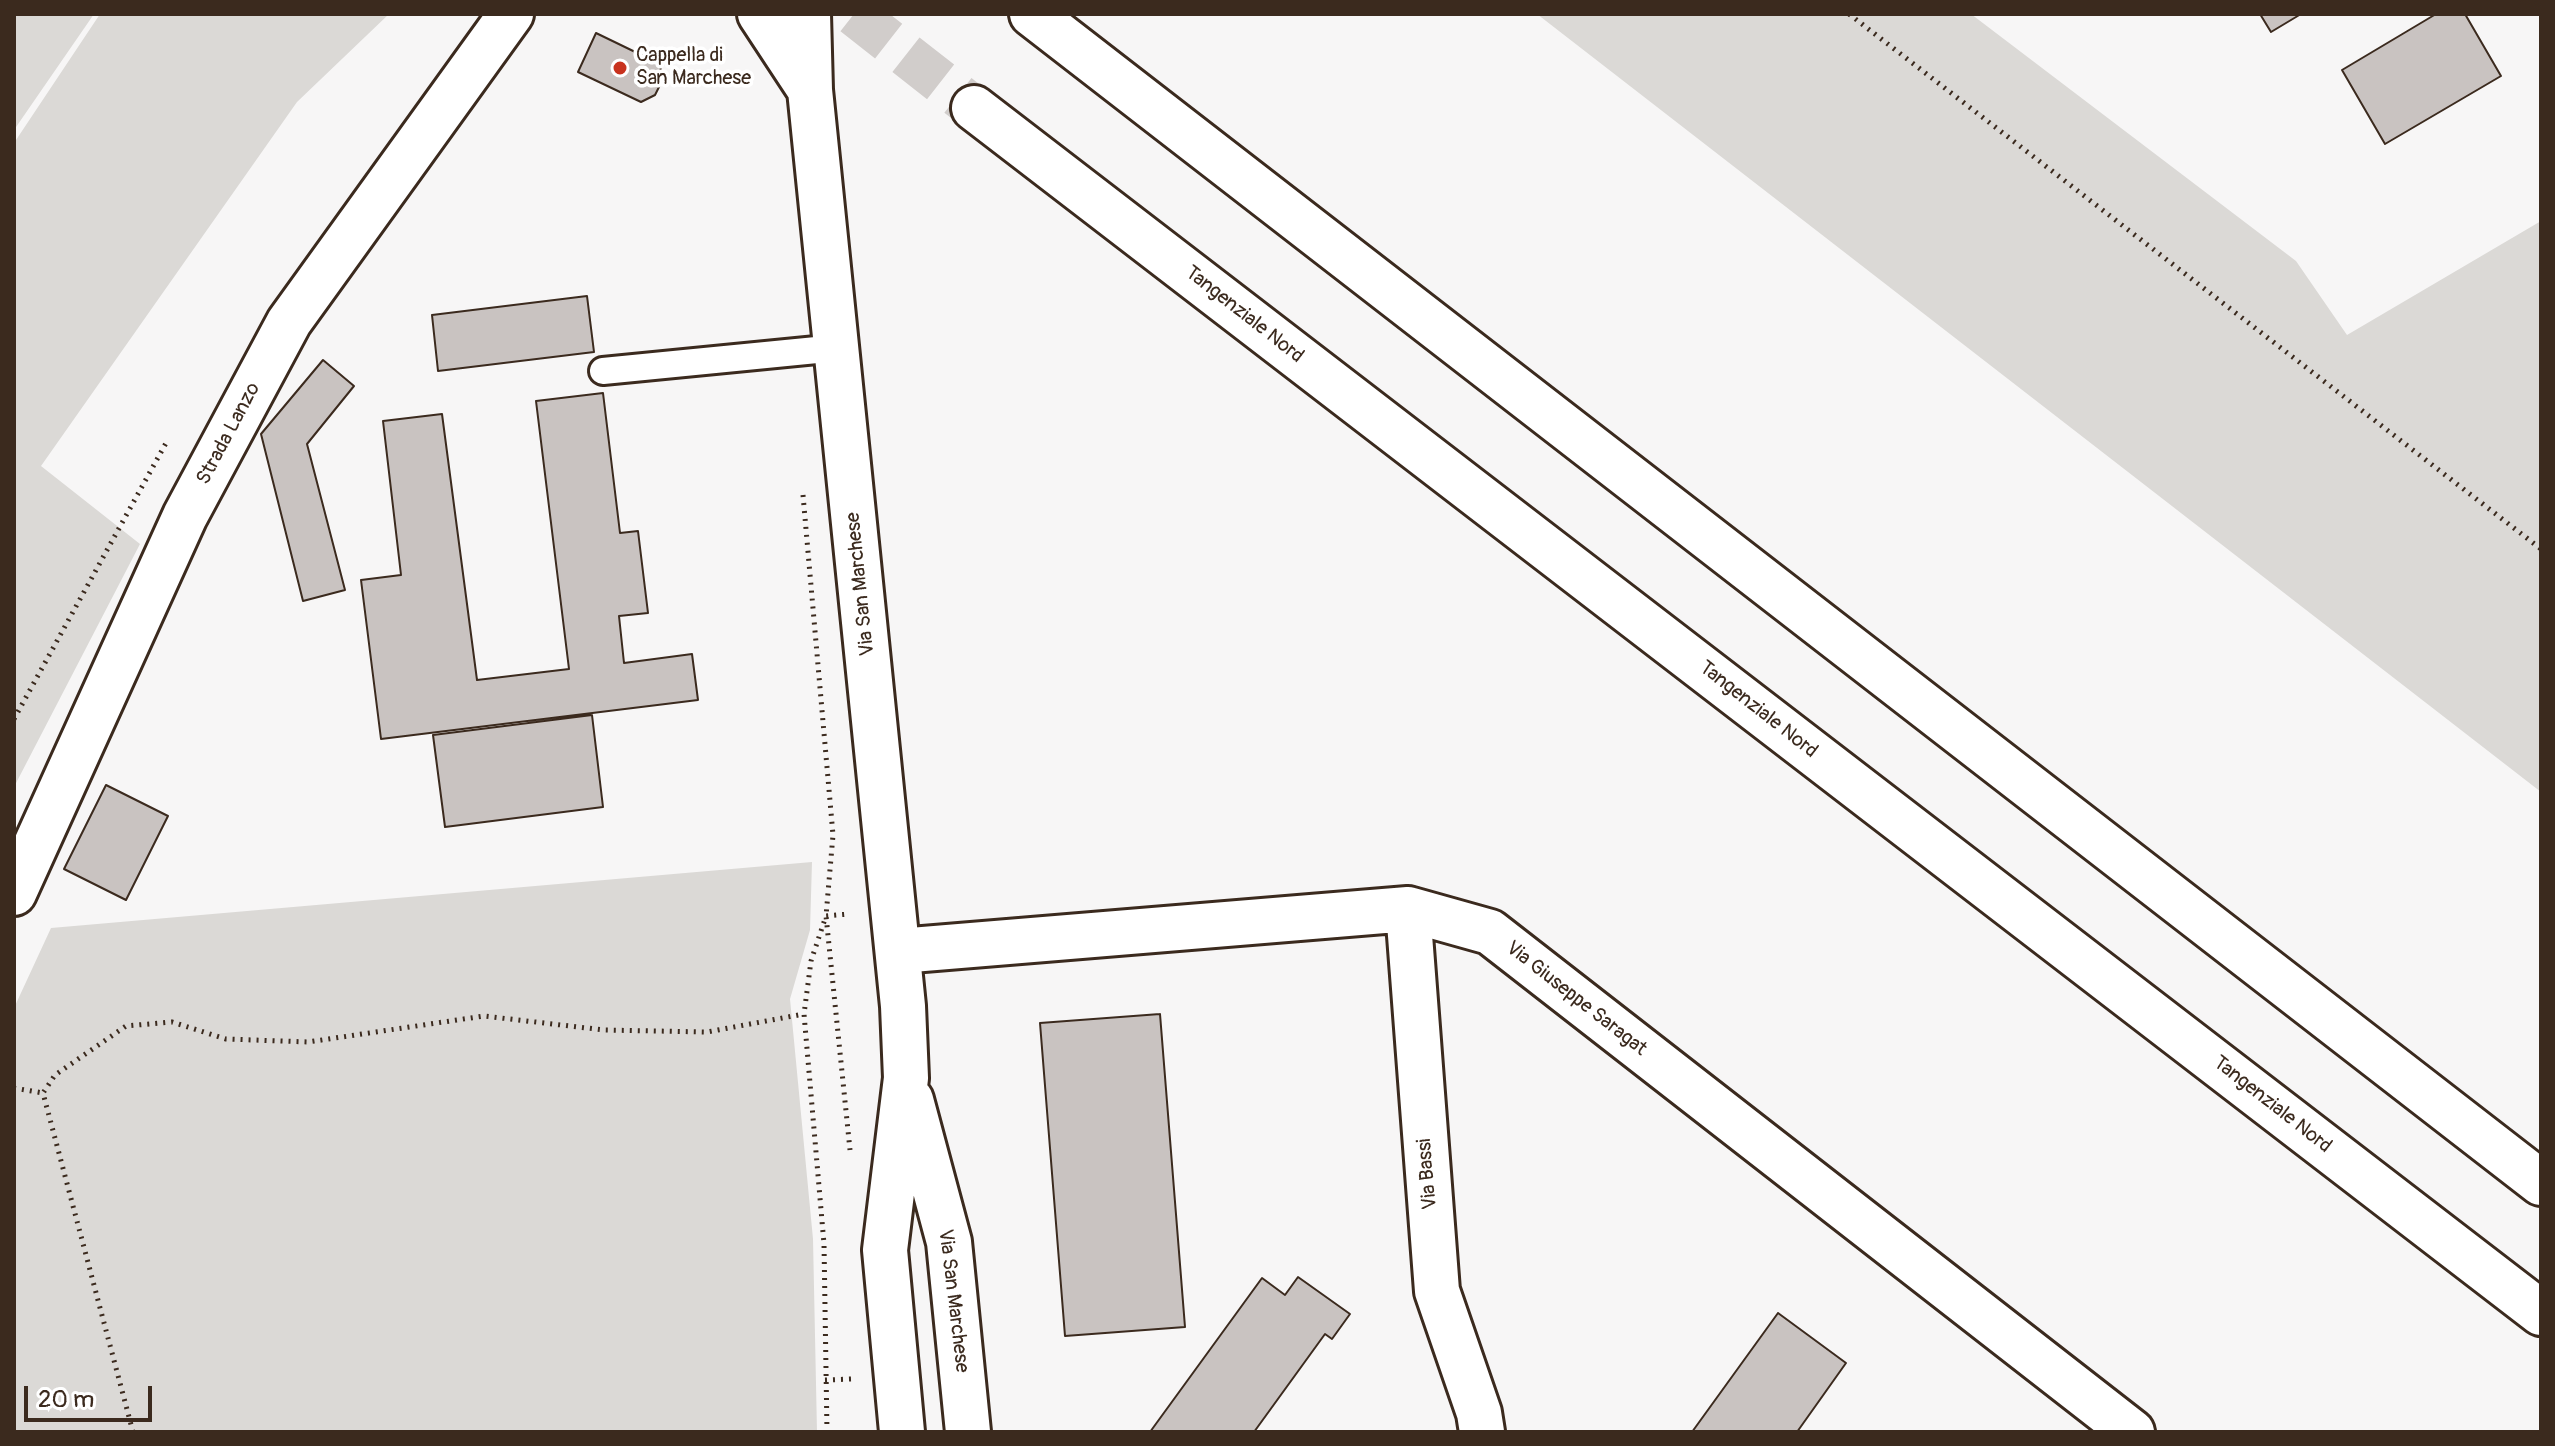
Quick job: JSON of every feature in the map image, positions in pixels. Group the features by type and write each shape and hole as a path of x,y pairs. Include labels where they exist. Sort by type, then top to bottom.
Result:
{"main road":[{"name":"Strada Lanzo","path":"14,893 185,516 289,322 511,14"},
{"name":"Via San Marchese","path":"760,14 810,90"},
{"name":"Via San Marchese","path":"808,14 810,90 896,930 906,1078 885,1250 902,1432"},
{"path":"1032,14 2541,1183"},
{"name":"Tangenziale Nord","path":"974,108 2541,1313"},
{"name":"Via Giuseppe Saragat","path":"896,930 1408,909 1490,932 2132,1432"},
{"name":"Via Bassi","path":"1408,909 1437,1291 1479,1413 1482,1432"},
{"name":"Via San Marchese","path":"906,1078 949,1242 968,1432"}],"lane":[{"path":"603,371 837,348"}],"path":[{"path":"1849,14 2541,549"},
{"path":"14,719 166,443"},
{"path":"803,490 833,835 826,916 811,961 804,1014 824,1244 827,1432"},
{"path":"826,916 896,930"},
{"path":"133,1432 43,1093 55,1075 126,1026 172,1022 226,1039 308,1042 484,1016 604,1030 707,1032 804,1014"},
{"path":"14,1088 43,1093"}],"shaded area":[{"path":"14,14 94,14 14,130"},
{"path":"100,14 389,14 297,102 41,466 140,544 14,787 14,143"},
{"path":"1537,14 1971,14 2296,261 2347,335 2541,221 2541,792"},
{"path":"812,862 810,930 790,999 813,1239 817,1432 14,1432 14,1008 51,928"}],"building":[{"path":"2260,14 2301,14 2271,32"},
{"path":"2436,14 2465,14 2501,76 2385,144 2342,70"},
{"name":"Cappella di San Marchese","path":"596,33 660,64 662,81 655,95 641,102 578,72"},
{"path":"587,296 594,352 438,371 432,315"},
{"path":"323,360 354,386 307,444 345,590 303,601 261,434"},
{"path":"603,393 620,533 638,531 648,613 619,616 624,663 692,654 698,700 381,739 361,580 401,575 383,421 442,414 477,680 569,669 536,401"},
{"path":"592,715 603,807 445,827 433,735"},
{"path":"106,785 168,816 126,900 64,869"},
{"path":"1160,1014 1185,1327 1065,1336 1040,1023"},
{"path":"1298,1277 1350,1314 1332,1339 1325,1334 1254,1432 1150,1432 1262,1278 1285,1295"},
{"path":"1778,1313 1846,1363 1797,1432 1692,1432"}],"tunnel":[{"path":"854,14 974,108"}],"place":[{"name":"Cappella di San Marchese","path":"620,68"}]}
